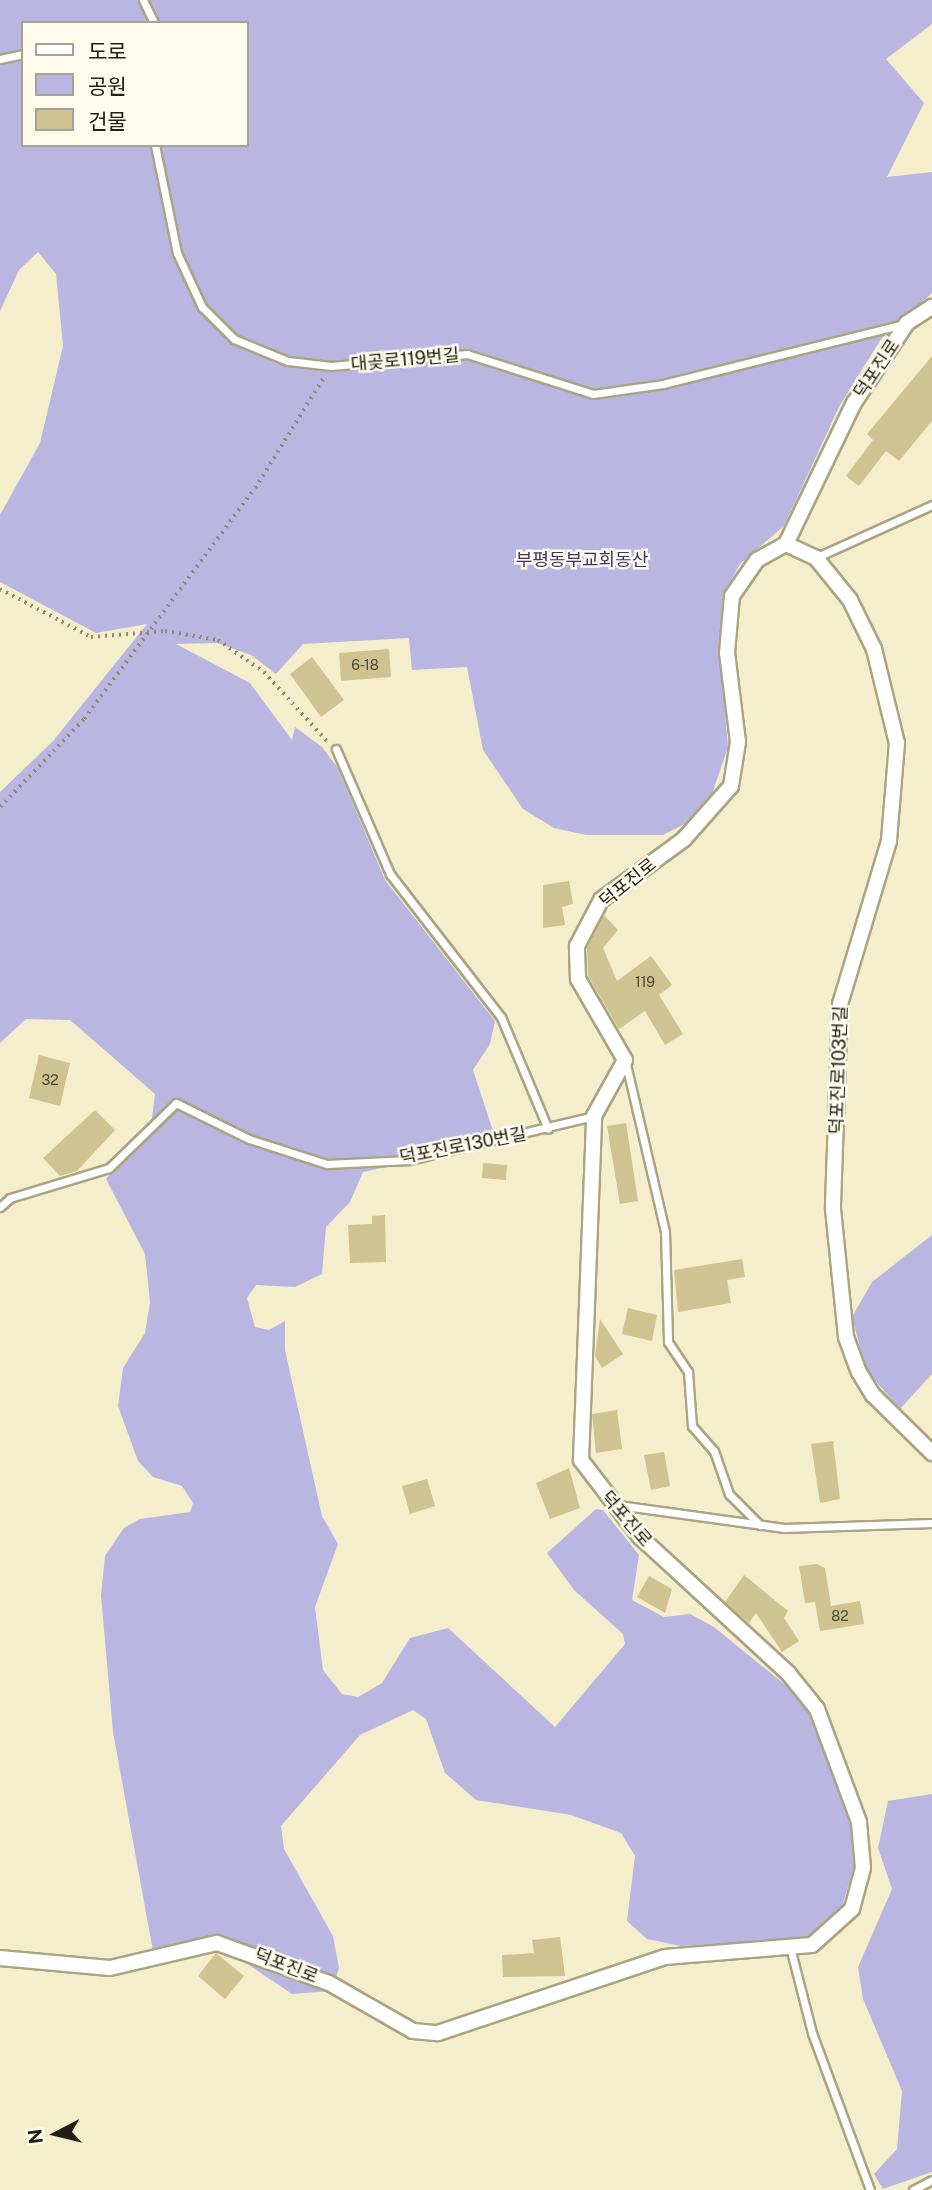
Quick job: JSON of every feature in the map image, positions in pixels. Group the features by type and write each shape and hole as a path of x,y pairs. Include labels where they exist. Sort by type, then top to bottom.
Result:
{"street":[{"name":"덕포진로","path":"0,1958 110,1968 217,1943 329,1983 413,2031 438,2033 665,1957 791,1951 827,1938 859,1891 859,1822 841,1758 806,1692 640,1537 581,1460 594,1116 625,1060 578,979 577,946 601,900 684,839 731,786 738,742 727,653 732,596 757,561 786,544 836,434 907,323 932,307"},
{"name":"덕포진로103번길","path":"786,544 816,558 850,600 874,649 897,743 889,841 840,1004 833,1209 846,1337 873,1395 932,1453"}],"lane":[{"path":"144,0 153,21"},
{"path":"0,59 21,54"},
{"name":"대곶로119번길","path":"155,147 177,253 202,307 253,350 331,366 467,354 574,392 605,393 907,323"},
{"path":"816,558 932,505"},
{"path":"336,749 390,874 501,1017 548,1129"},
{"path":"625,1060 665,1233 668,1342 688,1372 692,1426 713,1451 729,1494 760,1525"},
{"name":"덕포진로130번길","path":"0,1207 10,1198 109,1168 177,1103 249,1139 327,1164 409,1160 594,1116"},
{"path":"614,1504 760,1525 932,1523"},
{"path":"791,1951 811,2033 870,2190"},
{"path":"913,2190 932,2180"}],"path":[{"path":"0,807 84,719 255,488 331,366"},
{"path":"0,589 81,635 147,632 197,634 234,649 336,749"}],"green space":[{"name":"부평동부교회동산","path":"0,0 932,0 932,24 886,59 924,103 887,177 932,172 932,293 881,339 839,407 784,526 740,564 728,586 720,652 728,747 711,797 690,821 663,835 586,835 554,828 523,809 483,750 467,667 412,670 409,638 303,644 276,674 251,655 217,643 176,644 250,683 292,740 295,727 322,747 338,768 385,880 495,1021 490,1044 473,1070 494,1134 490,1145 363,1172 350,1202 326,1227 322,1274 295,1287 256,1285 247,1298 255,1327 269,1330 285,1321 285,1350 322,1516 338,1544 315,1607 323,1670 342,1694 358,1697 382,1683 410,1638 448,1628 555,1727 625,1644 623,1634 574,1590 547,1553 596,1509 603,1510 639,1555 632,1600 664,1617 690,1614 714,1627 794,1692 818,1725 851,1815 855,1863 841,1910 806,1940 681,1946 647,1939 627,1921 635,1856 621,1833 571,1815 476,1800 445,1773 426,1719 413,1710 360,1735 281,1826 284,1849 333,1936 339,1968 332,1991 292,1994 228,1951 196,1940 153,1951 113,1732 101,1595 105,1556 124,1528 140,1519 190,1512 193,1503 182,1486 153,1477 138,1461 118,1406 123,1368 145,1333 150,1302 145,1254 106,1179 151,1126 155,1094 70,1020 26,1019 0,1043 0,792 53,741 147,624 96,633 0,582 0,515 40,443 63,346 56,274 38,252 19,270 0,311"},
{"path":"932,1235 932,1374 900,1409 866,1370 852,1317 872,1282"},
{"path":"932,1794 932,2172 883,2189 874,2174 897,2149 902,2091 863,1999 858,1967 892,1889 878,1848 888,1801"}],"building":[{"path":"932,356 932,421 899,461 886,451 859,486 846,476 873,440 867,434"},
{"path":"389,649 391,677 341,681 339,653"},
{"path":"312,657 344,700 321,717 290,674"},
{"path":"569,881 573,904 562,907 565,925 543,928 543,885"},
{"path":"604,915 618,930 603,948 617,981 651,956 672,985 659,995 683,1034 665,1045 645,1011 619,1029 588,976 587,948"},
{"path":"39,1055 70,1063 60,1106 29,1098"},
{"path":"95,1110 115,1130 77,1171 60,1176 43,1158"},
{"path":"626,1123 638,1201 620,1204 607,1126"},
{"path":"483,1163 507,1165 506,1180 482,1178"},
{"path":"385,1215 386,1262 350,1263 348,1225 372,1224 372,1216"},
{"path":"742,1259 745,1277 727,1280 731,1303 678,1312 674,1270"},
{"path":"628,1308 657,1315 652,1341 622,1334"},
{"path":"600,1319 623,1354 602,1368 595,1356"},
{"path":"617,1410 622,1449 596,1453 592,1414"},
{"path":"833,1441 840,1499 820,1503 811,1444"},
{"path":"664,1452 670,1486 651,1490 644,1455"},
{"path":"569,1468 580,1508 550,1519 536,1483"},
{"path":"427,1479 435,1506 410,1514 402,1486"},
{"path":"817,1564 825,1568 831,1606 860,1601 864,1624 820,1631 815,1602 805,1603 799,1566"},
{"path":"744,1575 788,1611 784,1618 799,1641 782,1652 756,1613 749,1623 725,1602"},
{"path":"649,1576 672,1589 665,1613 637,1597"},
{"path":"560,1937 565,1976 503,1977 502,1955 534,1953 532,1940"},
{"path":"216,1953 244,1976 225,1999 198,1976"}]}
